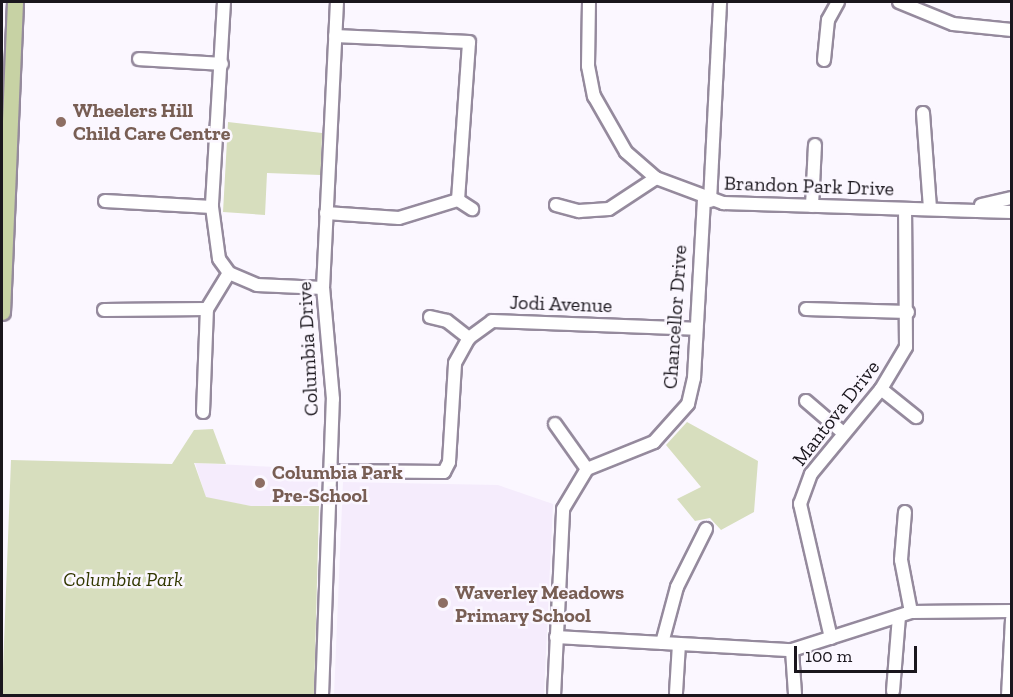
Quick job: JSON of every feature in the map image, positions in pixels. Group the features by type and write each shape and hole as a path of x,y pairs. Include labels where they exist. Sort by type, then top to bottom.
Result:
{"main road":[{"path":"2,312 5,135 15,2"}],"street":[{"path":"224,2 212,238 229,273 256,285 323,288"},
{"name":"Columbia Drive","path":"322,696 332,385 323,288 337,2"},
{"name":"Brandon Park Drive","path":"589,2 588,66 594,96 626,152 656,178 707,200 812,206 1011,211 1011,198 950,209"},
{"name":"Chancellor Drive","path":"587,469 654,442 671,428 688,404 694,378 720,2"},
{"path":"824,60 828,20 838,2"},
{"path":"900,2 915,5 954,24 1011,30"},
{"path":"334,36 470,42 458,200"},
{"path":"139,59 222,64"},
{"path":"923,113 930,209"},
{"path":"812,206 815,145"},
{"path":"556,205 579,211 609,209 656,178"},
{"path":"326,213 399,218 458,200 472,209"},
{"path":"105,201 212,207"},
{"name":"Mantova Drive","path":"831,638 800,504 811,474 842,432 881,389 906,347 908,312 905,209"},
{"path":"203,412 207,309 229,273"},
{"path":"104,310 207,309"},
{"path":"806,309 908,312"},
{"path":"330,471 435,476 444,472 449,462 455,363 469,338 447,321 430,317"},
{"name":"Jodi Avenue","path":"469,338 502,320 696,329"},
{"path":"881,389 916,417"},
{"path":"806,401 842,432"},
{"path":"554,696 563,508 587,469 555,424"},
{"path":"893,691 905,614 901,560 905,512"},
{"path":"662,643 677,587 706,529"},
{"path":"556,637 792,650 905,614 1011,611"},
{"path":"1008,696 1011,619"},
{"path":"676,693 679,644"},
{"path":"792,650 795,694"}],"shaded area":[{"name":"Columbia Park Pre-School","path":"195,463 318,469 318,505 251,506 206,498"},
{"name":"Waverley Meadows Primary School","path":"343,482 498,485 553,504 544,695 334,695"}],"green space":[{"path":"228,122 322,133 321,175 267,173 265,215 223,212"},
{"path":"687,422 758,461 754,512 721,530 710,518 695,521 677,499 701,487 666,445"},
{"name":"Columbia Park","path":"213,429 226,464 194,463 206,497 251,506 319,506 314,695 2,695 11,460 172,464 194,430"}],"place":[{"name":"Wheelers Hill Child Care Centre","path":"61,122"},
{"name":"Columbia Park Pre-School","path":"260,483"},
{"name":"Waverley Meadows Primary School","path":"443,603"}]}
